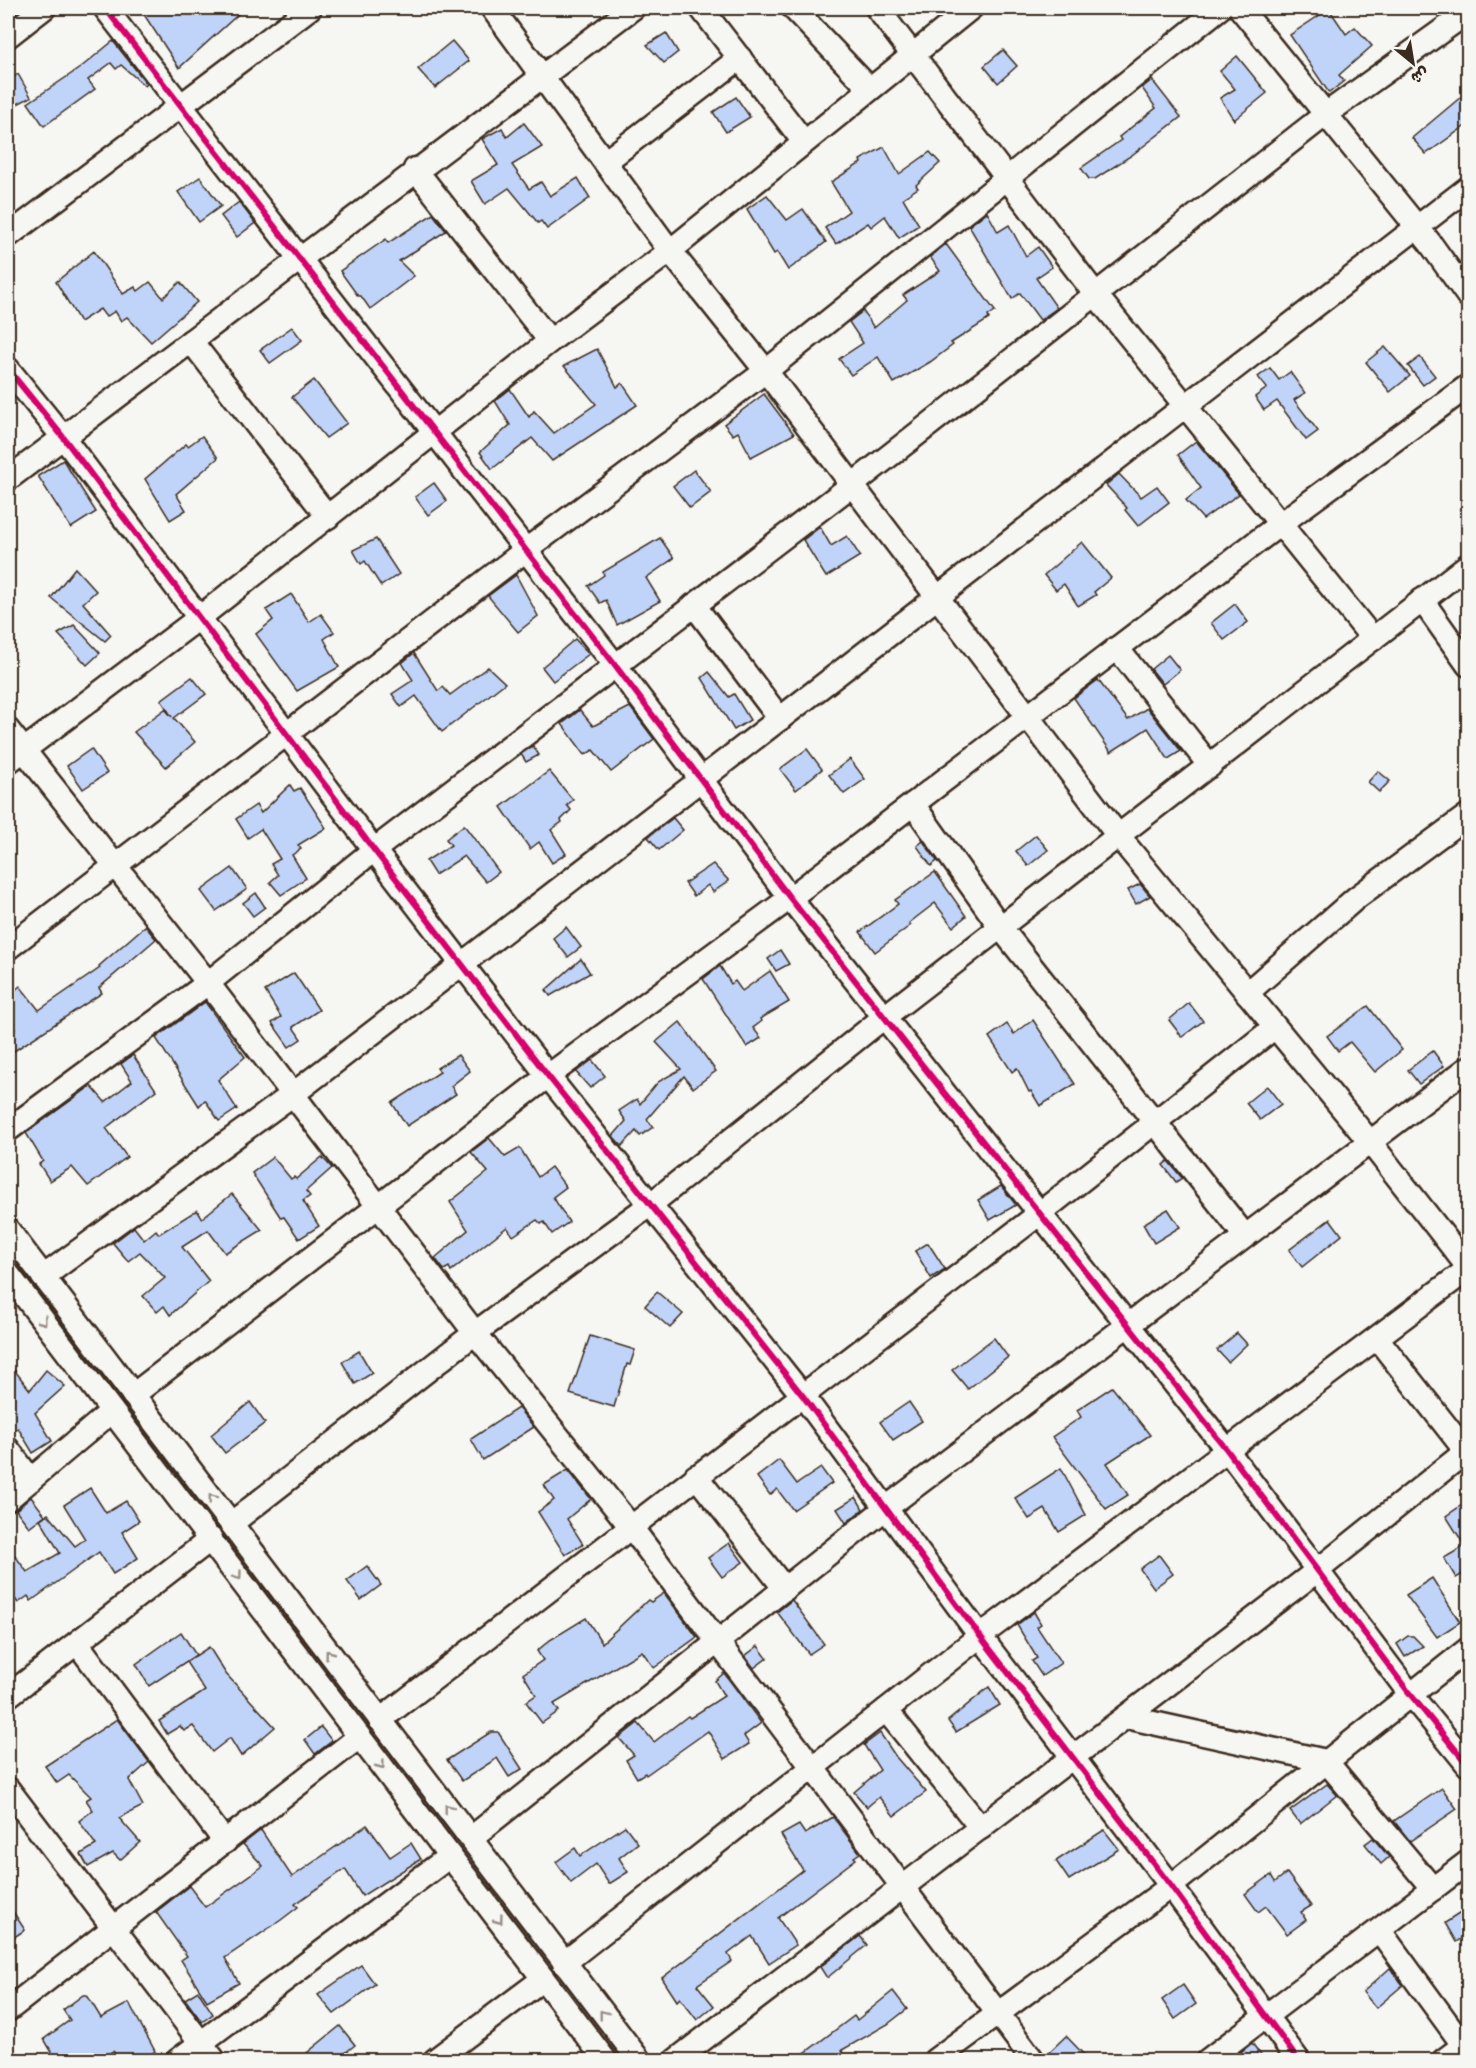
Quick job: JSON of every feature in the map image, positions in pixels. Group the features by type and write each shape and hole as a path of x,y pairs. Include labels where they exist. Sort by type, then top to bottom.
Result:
{"street":[{"path":"8,36 44,8"},
{"path":"105,8 615,665 883,1018 1130,1326 1227,1450 1410,1694 1468,1765"},
{"path":"8,236 310,8"},
{"path":"492,8 670,251 766,371 1119,837 1370,1142 1468,1268 980,1636 564,1963"},
{"path":"8,479 301,259 415,169 633,8"},
{"path":"701,8 804,142"},
{"path":"793,8 870,89"},
{"path":"877,8 1096,296 1373,639"},
{"path":"15,756 199,618 550,341 670,251 971,8"},
{"path":"8,948 526,550 766,371 1220,8"},
{"path":"1240,8 1417,226 1468,296"},
{"path":"8,1130 208,983 374,850 852,485 1326,114 1468,12"},
{"path":"605,162 740,58"},
{"path":"415,169 550,341"},
{"path":"43,1277 292,1095 462,961 701,780 1468,188"},
{"path":"191,341 328,517"},
{"path":"8,369 63,437 374,850 462,961 548,1076 803,1396 980,1636 1171,1886 1298,2061"},
{"path":"133,1395 378,1209 548,1076 790,898 1280,524 1468,386"},
{"path":"232,1523 475,1333 651,1204 883,1018 1468,565"},
{"path":"1422,600 1468,665"},
{"path":"693,605 780,719"},
{"path":"1117,648 1210,766"},
{"path":"8,730 15,756 115,865 208,983 378,1209 631,1527 903,1887 996,2015 1033,2061"},
{"path":"913,804 1001,928 1245,1236"},
{"path":"1247,993 1387,874 1468,815"},
{"path":"380,1720 1039,1214 1275,1027"},
{"path":"471,1838 886,1508 1130,1326 1468,1068"},
{"path":"8,1230 639,2061"},
{"path":"8,1274 15,1299 112,1411 605,2061"},
{"path":"676,2061 1318,1570 1468,1452 1377,1338"},
{"path":"8,1499 112,1411"},
{"path":"8,1449 31,1480"},
{"path":"696,1476 785,1589"},
{"path":"8,1696 211,1539"},
{"path":"76,1643 225,1842"},
{"path":"935,2061 1171,1886 1468,1649"},
{"path":"886,1710 981,1828"},
{"path":"1126,1717 1326,1761 1433,1889"},
{"path":"8,2010 359,1737"},
{"path":"8,1789 207,2052"},
{"path":"178,2061 207,2052 450,1856"},
{"path":"1208,2061 1468,1862"},
{"path":"1380,1931 1466,2044 1444,2061"},
{"path":"435,2061 543,1979"}],"building":[{"path":"151,8 245,8 179,68 143,13"},
{"path":"1329,9 1346,34 1355,27 1372,46 1339,75 1344,81 1329,93 1290,35"},
{"path":"666,33 678,52 664,63 647,45"},
{"path":"113,41 147,84 145,86 121,65 116,69 111,63 88,80 95,89 44,126 28,103 80,68"},
{"path":"452,41 469,61 435,88 418,69"},
{"path":"1003,50 1017,66 998,83 984,66"},
{"path":"1237,56 1267,93 1234,120 1220,98 1235,89 1220,71"},
{"path":"18,74 31,97 8,109 8,81"},
{"path":"1152,80 1181,117 1132,155 1095,179 1089,179 1081,168 1121,140 1119,137 1156,108 1142,88"},
{"path":"1468,91 1468,124 1426,154 1412,138"},
{"path":"736,97 750,117 726,132 713,112"},
{"path":"524,123 542,147 512,165 529,189 541,182 550,196 578,178 590,198 547,229 541,221 538,223 509,188 485,204 471,181 498,165 482,139 502,128 507,137"},
{"path":"884,147 899,174 930,152 940,163 916,185 918,188 903,198 919,225 899,238 885,216 871,227 868,223 836,244 825,228 849,211 831,182 861,163 860,160"},
{"path":"200,177 221,206 199,222 178,192"},
{"path":"767,195 787,220 803,209 826,242 788,270 777,252 774,254 747,209"},
{"path":"239,202 255,223 237,237 221,216"},
{"path":"987,212 998,232 1009,225 1026,256 1038,247 1052,267 1036,278 1057,308 1040,320 1020,293 1012,299 969,226"},
{"path":"433,214 446,231 399,261 414,276 370,309 340,271 386,239 388,243"},
{"path":"946,244 995,311 988,316 989,319 951,343 953,345 930,362 894,383 878,357 851,375 839,359 863,343 849,322 863,311 874,328 907,300 903,295 940,271 930,257"},
{"path":"94,251 123,294 135,287 138,291 150,282 163,298 180,282 197,302 151,342 127,317 121,321 115,311 106,317 100,309 80,322 56,282"},
{"path":"292,327 302,340 270,363 260,350"},
{"path":"1385,347 1410,376 1390,392 1366,362"},
{"path":"597,349 617,387 622,383 637,405 552,461 532,438 492,469 480,452 510,425 495,401 510,389 529,417 534,411 554,433 596,404 564,366"},
{"path":"1420,357 1435,376 1423,385 1408,366"},
{"path":"1270,368 1279,380 1290,372 1305,393 1294,400 1318,431 1306,440 1277,401 1264,410 1255,397 1267,388 1258,377"},
{"path":"314,380 347,423 326,438 292,397"},
{"path":"764,394 794,434 751,457 738,432 733,435 724,424"},
{"path":"202,436 218,458 176,494 186,510 170,520 145,479 186,444 188,446"},
{"path":"1196,441 1239,494 1203,519 1186,500 1201,488 1178,455"},
{"path":"63,460 96,512 71,528 38,476"},
{"path":"694,470 711,492 690,508 673,486"},
{"path":"1119,474 1141,497 1157,486 1169,502 1138,526 1125,510 1127,508 1106,485"},
{"path":"434,483 447,501 428,515 415,497"},
{"path":"820,527 831,546 847,536 860,556 826,577 803,540"},
{"path":"660,538 674,558 646,578 660,601 617,625 606,600 600,603 588,586 604,575 603,572"},
{"path":"376,539 399,574 381,586 365,561 361,564 353,550"},
{"path":"1082,542 1111,578 1094,592 1096,595 1078,606 1064,584 1056,590 1044,575"},
{"path":"75,568 96,591 83,603 111,635 105,641 51,598"},
{"path":"516,575 538,616 518,632 488,596"},
{"path":"291,594 309,622 321,614 334,632 324,639 339,667 297,691 256,634 273,620 266,610"},
{"path":"1235,604 1248,622 1224,640 1211,623"},
{"path":"74,625 100,653 87,665 58,634"},
{"path":"575,639 589,654 553,681 542,667"},
{"path":"414,653 438,691 443,687 450,695 488,667 505,683 442,732 416,696 401,707 392,694 413,680 402,663"},
{"path":"1168,655 1180,670 1163,684 1151,669"},
{"path":"709,672 729,697 734,694 750,720 734,730 702,678"},
{"path":"192,677 206,694 174,718 195,742 166,767 134,732 165,709 172,717 161,700"},
{"path":"1098,680 1128,720 1147,708 1181,751 1168,759 1148,728 1111,752 1074,698"},
{"path":"630,707 654,739 611,772 593,750 585,755 562,724 580,710 593,726"},
{"path":"533,746 539,755 526,762 521,754"},
{"path":"91,749 107,773 83,789 67,766"},
{"path":"807,749 822,769 796,790 780,769"},
{"path":"850,759 865,779 844,794 829,775"},
{"path":"549,771 573,800 567,805 571,810 561,820 562,822 551,830 566,854 552,863 539,842 530,849 501,807"},
{"path":"1378,771 1390,781 1379,792 1368,782"},
{"path":"290,785 294,791 300,788 326,828 298,845 301,849 292,855 306,878 281,895 270,882 278,875 271,864 280,859 261,829 248,838 236,819 256,805 261,813"},
{"path":"673,818 683,830 659,850 648,837"},
{"path":"464,825 499,872 486,882 464,856 435,875 426,861 451,845 446,839"},
{"path":"1036,835 1048,850 1028,866 1016,851"},
{"path":"923,841 937,861 931,866 917,846"},
{"path":"713,864 729,881 713,892 708,885 694,896 685,883"},
{"path":"232,868 247,889 216,911 201,891"},
{"path":"935,872 966,916 953,927 935,903 909,923 911,925 875,952 860,932 898,904 895,900"},
{"path":"1140,884 1150,896 1136,904 1128,890"},
{"path":"256,893 265,907 253,916 243,903"},
{"path":"145,926 156,939 99,988 102,993 8,1055 8,1034 15,1029 8,1019 8,996 20,986 39,1010 100,968 99,966"},
{"path":"566,927 581,947 568,957 553,938"},
{"path":"780,950 789,964 776,971 768,959"},
{"path":"581,959 590,973 550,996 546,990"},
{"path":"720,966 731,984 735,981 742,991 770,971 789,1002 760,1019 762,1021 753,1028 761,1038 747,1047 703,979"},
{"path":"294,973 319,1010 293,1027 301,1039 289,1047 272,1023 281,1017 265,991"},
{"path":"205,1002 245,1057 218,1080 237,1109 219,1121 205,1100 199,1106 156,1038"},
{"path":"1189,1003 1203,1021 1182,1037 1169,1020"},
{"path":"1368,1006 1402,1050 1375,1072 1350,1042 1338,1051 1327,1036"},
{"path":"1033,1020 1075,1084 1040,1106 1031,1091 1029,1092 1017,1068 1012,1072 989,1037 1007,1024 1014,1034"},
{"path":"680,1022 716,1071 693,1088 684,1076 647,1119 653,1127 640,1136 636,1131 622,1146 613,1136 626,1121 619,1111 637,1099 640,1104 658,1082 681,1069 656,1042"},
{"path":"1433,1051 1444,1066 1419,1084 1408,1070"},
{"path":"133,1055 156,1090 106,1128 127,1157 88,1186 72,1167 50,1181 39,1164 43,1161 26,1133 91,1086 105,1102 132,1081 121,1064"},
{"path":"458,1055 470,1071 451,1086 456,1094 407,1126 392,1103 440,1072 437,1068"},
{"path":"592,1060 605,1076 590,1088 576,1072"},
{"path":"1267,1086 1281,1104 1260,1120 1246,1103"},
{"path":"489,1138 505,1157 520,1148 538,1177 551,1167 566,1187 553,1197 569,1222 552,1234 544,1222 541,1224 537,1220 513,1236 507,1227 451,1271 449,1267 444,1270 435,1258 468,1230 450,1202 488,1172 471,1152"},
{"path":"273,1157 291,1179 294,1177 296,1179 322,1157 332,1168 306,1191 310,1196 303,1201 319,1226 299,1239 284,1217 281,1218 252,1173"},
{"path":"1168,1161 1182,1178 1176,1182 1163,1165"},
{"path":"1001,1186 1016,1205 990,1220 978,1200"},
{"path":"232,1194 262,1230 225,1253 208,1230 182,1247 209,1281 170,1315 164,1306 157,1312 143,1296 165,1278 140,1252 128,1261 113,1243 134,1227 144,1240 156,1230 159,1234 197,1210 202,1218"},
{"path":"1168,1209 1180,1227 1154,1243 1143,1224"},
{"path":"1330,1219 1342,1235 1302,1267 1289,1250"},
{"path":"928,1243 945,1269 931,1278 915,1251"},
{"path":"657,1292 683,1314 670,1328 645,1306"},
{"path":"1237,1333 1247,1344 1228,1362 1217,1350"},
{"path":"590,1336 635,1350 630,1365 627,1364 614,1407 570,1394"},
{"path":"994,1338 1008,1357 968,1389 952,1370"},
{"path":"359,1351 372,1373 355,1384 342,1362"},
{"path":"8,1362 30,1390 46,1370 65,1386 35,1413 52,1441 33,1453 18,1428 8,1434"},
{"path":"1112,1387 1150,1435 1107,1463 1128,1495 1106,1509 1052,1437 1081,1417 1077,1410"},
{"path":"250,1402 265,1423 225,1453 211,1435"},
{"path":"909,1402 922,1421 893,1440 880,1422"},
{"path":"518,1408 534,1427 483,1460 471,1439"},
{"path":"779,1460 797,1484 821,1468 832,1483 793,1510 777,1489 770,1495 757,1477"},
{"path":"1061,1468 1086,1515 1059,1532 1045,1509 1029,1519 1015,1498"},
{"path":"568,1470 591,1499 567,1519 583,1544 565,1555 538,1512 554,1500 544,1485"},
{"path":"90,1488 106,1513 126,1501 139,1521 122,1532 138,1558 113,1574 99,1552 31,1601 28,1596 18,1603 8,1589 8,1546 27,1572 60,1553 40,1519 48,1514 75,1546 85,1539 64,1505"},
{"path":"31,1497 45,1515 29,1527 16,1510"},
{"path":"856,1497 863,1509 846,1523 837,1509"},
{"path":"1468,1501 1468,1571 1456,1578 1444,1558 1465,1546 1446,1516"},
{"path":"729,1543 743,1562 722,1577 708,1558"},
{"path":"1159,1555 1173,1574 1154,1588 1140,1569"},
{"path":"367,1566 381,1585 361,1600 347,1581"},
{"path":"1432,1578 1460,1622 1437,1637 1406,1595"},
{"path":"664,1593 697,1637 654,1668 642,1651 554,1704 559,1711 542,1723 526,1702 536,1695 523,1674 543,1660 537,1651 550,1640 586,1618 602,1643 648,1600 651,1602"},
{"path":"792,1600 824,1644 809,1654 777,1612"},
{"path":"1034,1612 1041,1624 1037,1627 1061,1663 1042,1676 1032,1661 1037,1658 1017,1625"},
{"path":"181,1632 196,1655 149,1686 136,1664"},
{"path":"1408,1636 1413,1636 1423,1646 1405,1657 1397,1644"},
{"path":"758,1646 767,1658 754,1668 745,1656"},
{"path":"209,1647 226,1674 275,1727 241,1756 230,1738 212,1752 193,1726 184,1731 180,1726 167,1734 159,1721 205,1691 186,1662"},
{"path":"724,1673 761,1723 744,1736 749,1744 725,1759 708,1731 646,1775 645,1773 637,1778 626,1760 634,1755 619,1738 638,1723 654,1742 688,1716 690,1718 724,1696 715,1681"},
{"path":"989,1687 1000,1705 956,1732 948,1721"},
{"path":"117,1719 149,1762 129,1780 143,1806 119,1818 140,1842 120,1860 113,1853 88,1867 81,1854 96,1845 79,1821 93,1810 86,1800 91,1797 69,1775 57,1783 45,1766"},
{"path":"321,1727 332,1741 315,1754 305,1740"},
{"path":"491,1732 498,1732 522,1769 509,1777 497,1758 462,1781 447,1760"},
{"path":"880,1733 896,1757 926,1792 894,1816 879,1797 867,1807 854,1792 880,1770 864,1745"},
{"path":"1327,1784 1337,1795 1300,1824 1290,1811"},
{"path":"1442,1788 1457,1809 1410,1841 1394,1821"},
{"path":"833,1817 860,1853 854,1857 856,1859 778,1918 796,1945 769,1963 752,1936 728,1954 732,1961 697,1985 714,2006 697,2020 680,1998 677,2001 662,1978 803,1870 781,1835 799,1825 805,1834"},
{"path":"367,1825 390,1857 411,1843 421,1859 362,1896 345,1869 295,1904 298,1907 281,1920 225,1958 239,1983 207,2001 181,1960 187,1956 156,1912 189,1886 205,1907 263,1866 243,1844 261,1830 292,1877"},
{"path":"625,1826 638,1843 619,1858 628,1872 609,1884 596,1864 571,1883 556,1862 575,1848 580,1856"},
{"path":"1104,1830 1119,1849 1069,1880 1056,1861"},
{"path":"1373,1838 1389,1857 1381,1864 1365,1844"},
{"path":"1287,1873 1311,1906 1301,1912 1306,1920 1287,1934 1266,1906 1258,1912 1245,1894 1271,1875 1275,1882"},
{"path":"8,1904 25,1930 8,1941"},
{"path":"1468,1908 1468,1934 1456,1942 1445,1923"},
{"path":"860,1936 867,1945 827,1978 820,1967"},
{"path":"361,1965 375,1984 334,2014 318,1995"},
{"path":"1390,1968 1403,1985 1376,2008 1363,1992"},
{"path":"1183,1985 1196,2004 1175,2019 1162,2000"},
{"path":"198,1991 213,2014 202,2022 185,1999"},
{"path":"893,1991 907,2009 888,2024 842,2050 845,2055 837,2061 794,2061 854,2016 857,2020"},
{"path":"83,1995 87,1995 101,2018 129,2003 155,2051 143,2061 120,2061 113,2051 96,2061 57,2061 44,2039 70,2020 63,2010"},
{"path":"340,2026 355,2045 335,2061 297,2061"},
{"path":"1066,2036 1090,2061 1046,2061 1045,2056"},
{"path":"1252,2043 1265,2061 1230,2061"}],"cycle path":[{"path":"105,8 615,665 790,898 1227,1450 1410,1694 1468,1765"},
{"path":"8,369 63,437 374,850 548,1076 803,1396 980,1636 1171,1886 1298,2060"}]}
